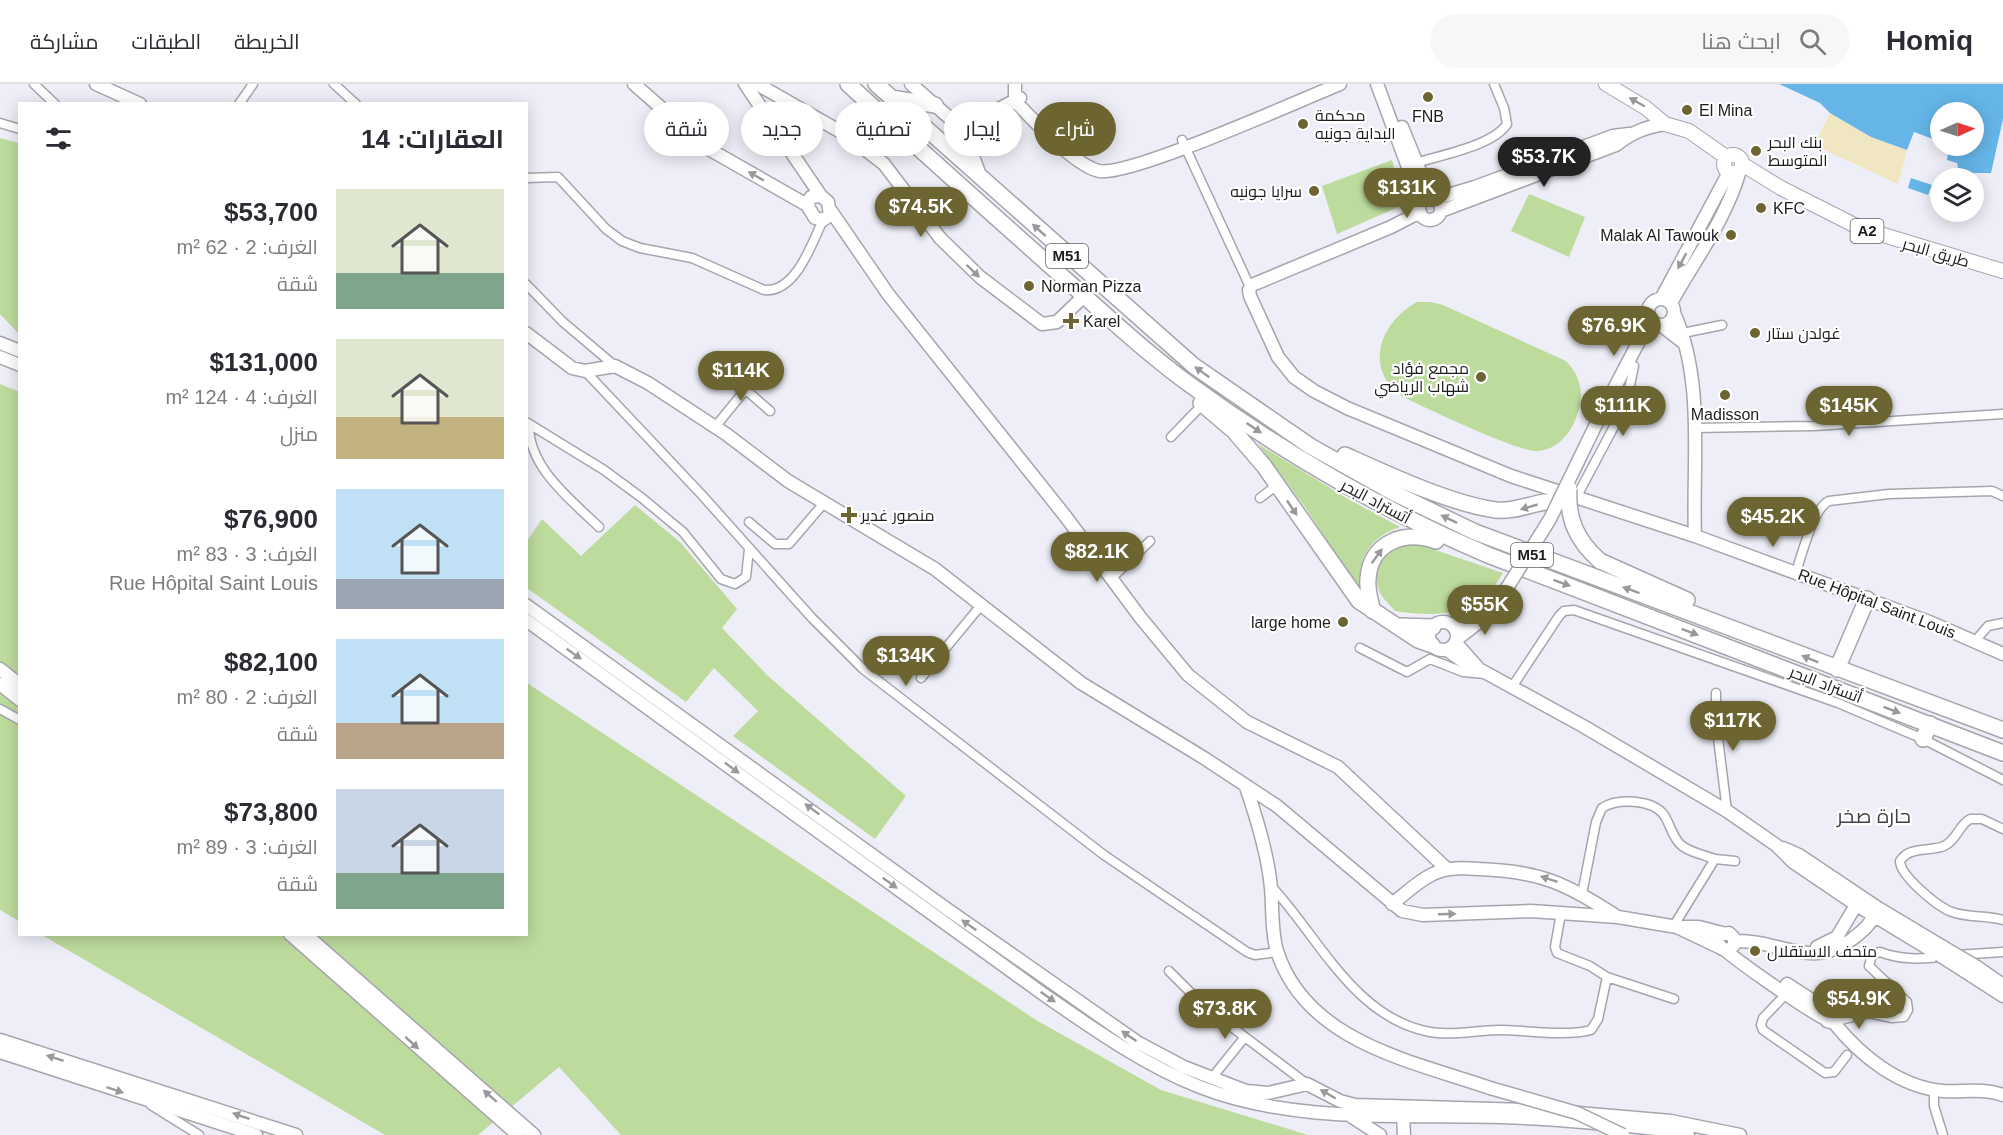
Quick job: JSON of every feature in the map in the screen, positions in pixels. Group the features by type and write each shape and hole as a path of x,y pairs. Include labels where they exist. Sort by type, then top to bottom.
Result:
{"highway":[{"name":"أتستراد البحر","path":"848,84 1084,296 1188,384 1291,454 1341,483 1424,526 1488,555 2003,753"},
{"name":"أتستراد البحر","path":"876,84 1178,353 1249,406 1310,446 1394,492 1475,531 2003,730"},
{"path":"891,98 936,105"},
{"path":"971,156 979,177"},
{"path":"1188,384 1193,396 1234,431 1277,486 1349,590 1372,612 1418,640 1448,644"},
{"path":"1310,446 1332,450 1402,481 1498,511 1525,509 1566,497 1574,530 1600,561 1720,614 1764,640"},
{"path":"1372,612 1368,592 1369,569 1379,552 1394,540 1416,535 1479,558 1488,555"},
{"path":"1837,669 1867,599"},
{"path":"1400,627 1433,627"},
{"path":"1834,687 1838,703"},
{"path":"1923,739 1930,724"}],"main road":[{"name":"طريق البحر","path":"1606,84 1668,124 1689,131 1733,168 1762,177 1860,228 2003,271"}],"street":[{"path":"34,84 52,102"},
{"path":"96,84 136,102"},
{"path":"240,102 254,84"},
{"path":"334,84 354,102"},
{"path":"634,84 707,148 807,205 812,216 827,216"},
{"path":"528,178 558,177 606,229 622,241 640,248 692,258 764,290 777,290 788,282 799,267 827,216 828,202 821,196 746,84"},
{"path":"757,84 848,136 884,164 940,238 980,278 1042,324 1057,322 1084,296"},
{"path":"911,84 944,112"},
{"path":"1015,84 1019,99 1101,168 1184,143 1319,86 1340,84"},
{"path":"1019,99 1022,84"},
{"path":"1377,84 1426,205 1434,219 1441,211 1616,146 1630,134"},
{"path":"1385,84 1416,163 1426,205"},
{"path":"1416,163 1476,144 1502,131 1507,124 1504,108 1494,84"},
{"path":"1013,102 1019,99"},
{"path":"0,123 18,128"},
{"path":"1184,143 1250,287 1391,226 1407,224 1426,205 1613,136 1668,124"},
{"path":"1656,323 1668,323 1669,305 1733,168"},
{"path":"807,205 811,197 821,196"},
{"path":"1426,205 1440,204 1441,211"},
{"path":"827,216 1166,650 1214,698 1247,722 1338,767 1447,869"},
{"path":"528,286 563,322 615,366 648,382 715,427 788,481 897,543 981,604 1081,683 1204,758 1286,813 1402,911 1423,915 1497,911 1561,913 1618,917 1675,927 1699,927 1727,942 1787,993 1833,1021 1870,1012"},
{"name":"Rue Hôpital Saint Louis","path":"1250,287 1250,296 1278,357 1294,376 1314,391 1347,408 1566,497 1695,536 1796,572 1976,640 2003,654"},
{"path":"1669,305 1653,301 1648,308 1656,323 1684,338 1722,325"},
{"path":"1669,305 1684,338 1693,385 1695,536"},
{"path":"1608,408 1634,366 1656,323"},
{"path":"1566,497 1608,408 1656,323"},
{"path":"528,335 555,358 572,368 585,371 615,366"},
{"path":"0,343 18,350"},
{"path":"0,357 18,364"},
{"path":"1448,644 1479,622 1508,588 1626,404 1634,366"},
{"path":"585,371 693,485 812,618 863,669 1104,855 1247,952 1255,955 1277,952"},
{"path":"729,375 770,411"},
{"path":"715,427 746,389"},
{"path":"1171,437 1203,404"},
{"path":"1694,428 1814,426 2003,414"},
{"path":"528,423 604,470 649,504 683,532 722,579 735,584 746,577 748,549"},
{"path":"528,423 529,436 537,460 559,489 599,527"},
{"path":"1260,498 1277,486"},
{"path":"1796,572 1817,513 1823,503 1889,494 1992,490 2003,496"},
{"path":"749,522 775,544 789,544 824,503"},
{"path":"1112,578 1150,541"},
{"path":"921,678 981,604"},
{"path":"528,606 1137,1042 1211,1079 1258,1093 1307,1084"},
{"path":"1491,608 1453,626 1441,622 1433,627 1429,636 1448,644 1469,666 1484,671 1727,811 1776,845 1793,862 1838,891 1859,901"},
{"path":"1512,687 1559,616 1564,611 1574,609 1838,703 1923,739 2003,780"},
{"path":"528,622 1081,1020 1177,1077 1243,1100 1290,1108 1348,1114 1557,1120 1665,1130 1688,1135"},
{"path":"1976,640 1988,626 2003,622"},
{"path":"1448,644 1453,626"},
{"path":"1360,648 1402,671 1411,671 1430,659 1463,672 1484,671"},
{"path":"0,669 18,683"},
{"path":"0,684 18,698"},
{"path":"1716,693 1716,722 1727,811"},
{"path":"0,709 18,719"},
{"path":"1246,787 1259,825 1271,886 1272,919 1277,952 1293,983 1311,1007 1330,1024 1390,1054 1490,1088 1577,1113 1623,1135"},
{"path":"1586,916 1591,908 1586,897 1598,814 1602,808 1613,803 1630,802 1655,808 1663,813 1681,846 1714,859 1735,861"},
{"path":"2003,830 1982,819 1970,819 1965,822 1950,842 1944,846 1910,853 1902,857 1900,866 1908,878 1942,907 1953,913 2003,920"},
{"path":"1776,845 1799,855 1876,912 1975,971 2003,985"},
{"path":"1675,927 1714,859"},
{"path":"1392,903 1434,873 1447,869 1519,871 1545,877 1586,897 1618,917"},
{"path":"1271,886 1359,994 1400,1020 1424,1031 1444,1033 1470,1030 1591,1030 1598,1019 1607,977"},
{"path":"1838,891 1847,920"},
{"path":"1727,942 1752,936 1817,947 1832,942 1859,901"},
{"path":"1876,912 1890,925 1941,951"},
{"path":"1727,942 1754,942 1815,954 1837,949 1866,929 1876,912"},
{"path":"1561,913 1555,947 1557,953 1590,966 1607,977 1674,999"},
{"path":"1866,929 1890,925"},
{"path":"292,936 518,1135"},
{"path":"307,936 534,1135"},
{"path":"1727,942 1743,956 1804,995 1836,1006 1896,1019 1904,1017 1908,1010 1905,999 1869,966 1872,955 1880,952 1893,957 1920,960 2003,952"},
{"path":"1169,971 1203,1006 1244,1038 1307,1084 1340,1101 1355,1105 1525,1109 1640,1117 1707,1126 1740,1135"},
{"path":"1975,971 2003,996"},
{"path":"1787,993 1763,1018 1761,1025 1763,1030 1825,1072 1834,1072 1847,1054"},
{"path":"1836,1006 1826,1008 1833,1021 1855,1047 1903,1080 1934,1090 2003,1095"},
{"path":"1833,1021 1843,1013 1836,1006"},
{"path":"1211,1079 1244,1038"},
{"path":"0,1040 296,1135"},
{"path":"0,1052 256,1135"},
{"path":"1288,1088 1287,1102 1290,1108"},
{"path":"1934,1090 1934,1106 1943,1135"},
{"path":"141,1098 199,1135"},
{"path":"1348,1114 1380,1135"},
{"path":"1403,1116 1404,1135"}],"green space":[{"path":"0,138 18,143 18,333 0,314"},
{"path":"1392,160 1405,204 1337,234 1322,186"},
{"path":"1529,194 1585,217 1569,257 1511,231"},
{"name":"مجمع فؤاد شهاب الرياضي","path":"1417,302 1443,305 1566,361 1578,380 1581,400 1575,421 1563,439 1546,450 1529,450 1473,429 1403,397 1391,386 1383,374 1380,361 1385,334 1404,311"},
{"path":"0,384 18,391 18,920 0,910"},
{"path":"1258,444 1348,499 1400,527 1382,535 1369,548 1361,565 1361,584 1358,588 1305,507"},
{"path":"635,505 680,542 737,609 722,628 768,676 906,796 875,839 733,736 758,711 714,668 686,702 528,589 528,540 542,519 581,556"},
{"path":"1415,543 1503,573 1482,598 1456,611 1427,614 1395,611 1379,591 1378,571 1385,557 1391,552 1407,544"},
{"path":"528,684 1036,1020 1161,1090 1308,1135 621,1135 559,1067 478,1135 385,1135 44,936 528,936"}],"sand":[{"path":"1830,113 1871,137 1907,150 1898,184 1814,145"}],"water":[{"path":"1779,84 2003,84 2003,119 1991,173 1984,173 1984,168 1958,168 1957,163 1947,160 1948,156 1984,156 1984,102 1930,102 1930,138 1914,132 1907,150 1871,137 1830,113 1820,103"},
{"path":"1911,178 1930,184 1928,195 1908,188"}],"place":[{"name":"FNB","path":"1428,97"},
{"name":"El Mina","path":"1687,110"},
{"name":"محكمة البداية جونيه","path":"1303,124"},
{"name":"بنك البحر المتوسط","path":"1756,151"},
{"name":"سرايا جونيه","path":"1314,191"},
{"name":"KFC","path":"1761,208"},
{"name":"Malak Al Tawouk","path":"1731,235"},
{"name":"Norman Pizza","path":"1029,286"},
{"name":"Karel","path":"1071,321"},
{"name":"غولدن ستار","path":"1755,333"},
{"name":"مجمع فؤاد شهاب الرياضي","path":"1481,377"},
{"name":"Madisson","path":"1725,395"},
{"name":"منصور غدير","path":"849,515"},
{"name":"large home","path":"1343,622"},
{"name":"متحف الاستقلال","path":"1755,951"}],"district":[{"name":"حارة صخر","path":"1874,816"}]}
